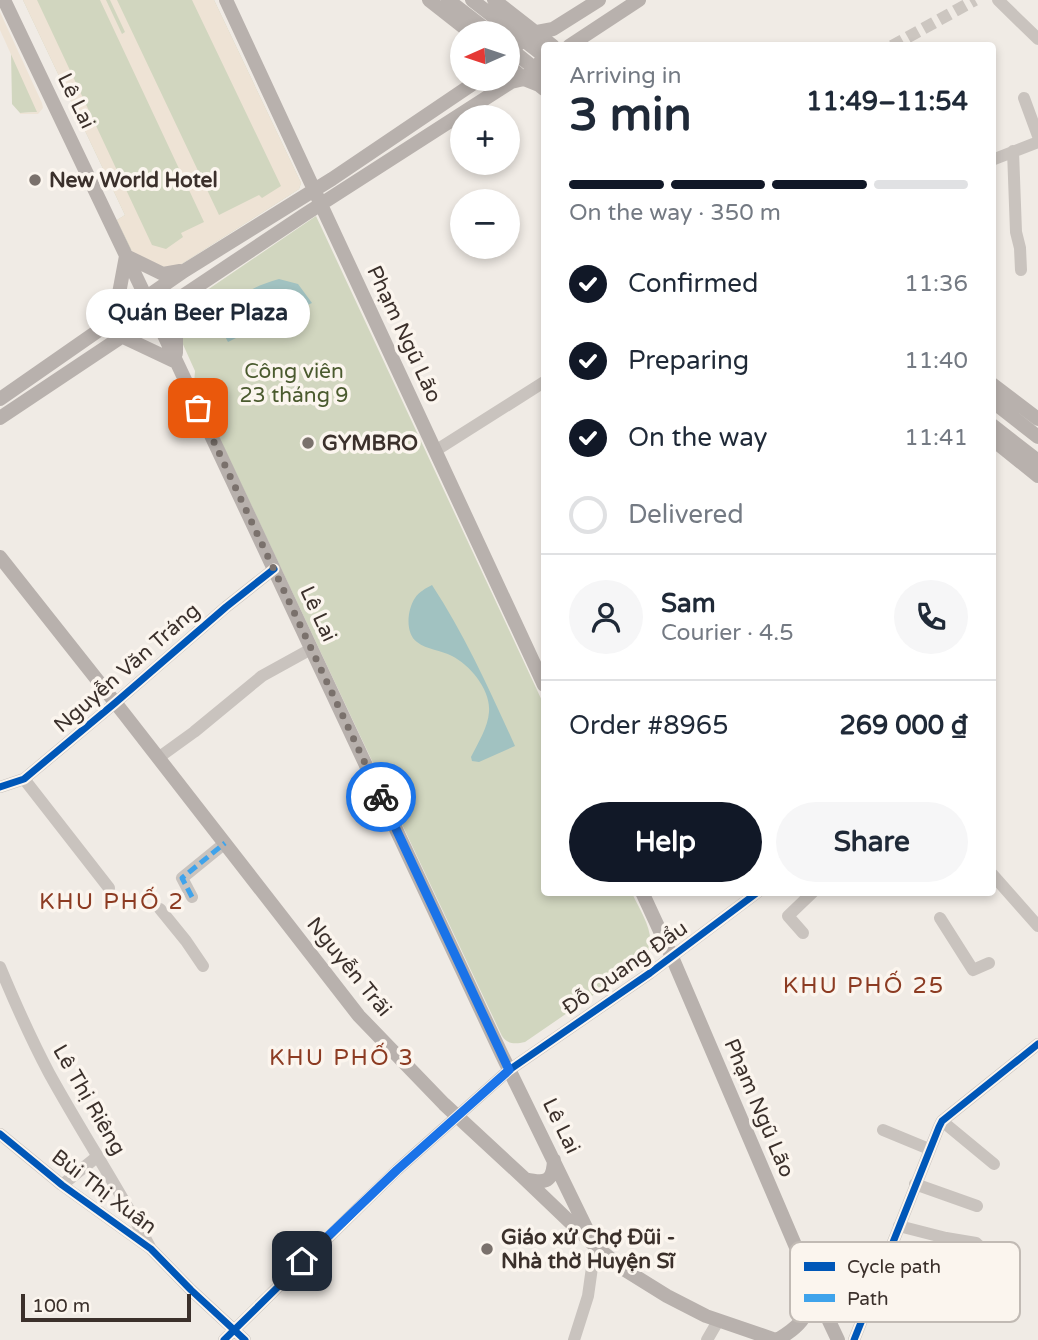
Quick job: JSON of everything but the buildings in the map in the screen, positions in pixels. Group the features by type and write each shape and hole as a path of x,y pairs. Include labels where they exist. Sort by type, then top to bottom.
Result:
{"main road":[{"name":"Lê Lai","path":"4,0 155,315 509,1070 595,1246"},
{"name":"Phạm Ngũ Lão","path":"226,0 541,679"},
{"path":"429,0 471,13 545,42"},
{"path":"449,0 471,13"},
{"path":"494,0 530,35 538,68 538,85 541,87"},
{"path":"520,42 530,35 553,29 599,0"},
{"path":"575,42 639,0"},
{"path":"520,57 538,68"},
{"path":"520,66 538,68"},
{"path":"0,418 321,205 511,82 538,68"},
{"path":"0,399 184,271 314,190 462,91"},
{"path":"114,320 126,256 163,274 184,271"},
{"path":"121,336 176,362 176,322 192,290"},
{"path":"996,388 1028,417 1038,437"},
{"path":"996,403 1028,417"},
{"path":"996,429 1038,476"},
{"path":"996,441 1038,461"},
{"name":"Nguyễn Trãi","path":"0,558 359,1016 457,1117 617,1265 687,1307 718,1321 776,1340"},
{"name":"Phạm Ngũ Lão","path":"644,896 794,1242"},
{"path":"525,1179 537,1182 546,1180 553,1172 554,1160"},
{"path":"776,1340 793,1331 801,1322"},
{"name":"Phạm Ngũ Lão","path":"831,1322 841,1340"},
{"path":"841,1340 854,1340"}],"street":[{"path":"998,0 1038,39"},
{"path":"1024,98 1038,136"},
{"path":"996,158 1038,142"},
{"path":"1013,151 1016,232 1021,270"},
{"path":"435,451 541,384"},
{"name":"Nguyễn Văn Tráng","path":"0,787 24,779 274,569"},
{"path":"158,758 262,676 311,649"},
{"path":"24,779 109,888"},
{"path":"192,897 182,878 225,843"},
{"path":"996,879 1038,926"},
{"name":"Ðỗ Quang Ðẩu","path":"224,1340 387,1180 509,1070 672,957 753,896"},
{"path":"803,896 788,916 803,933"},
{"path":"160,909 203,966"},
{"path":"940,918 973,970 989,962"},
{"name":"Lê Thị Riêng","path":"0,967 49,1073 151,1249"},
{"path":"893,1242 942,1121 1038,1044"},
{"path":"942,1121 994,1164"},
{"path":"883,1130 929,1149"},
{"name":"Bùi Thị Xuân","path":"0,1134 62,1185 151,1249 244,1340"},
{"path":"62,1185 98,1156"},
{"path":"915,1184 977,1206"},
{"path":"900,1226 968,1242"},
{"path":"574,1340 588,1296 595,1246"},
{"path":"707,1340 718,1321"},
{"path":"854,1340 861,1322"}],"green space":[{"path":"23,0 214,0 301,183 299,189 175,268 131,250 117,220 125,215"},
{"path":"11,52 38,112 20,113 12,104"},
{"name":"Công viên 23 tháng 9","path":"316,216 541,699 541,896 633,896 645,920 650,947 640,963 525,1042 512,1043 502,1036 194,384 195,371 181,340 179,326 197,297"}],"shaded area":[{"path":"23,0 37,0 152,245 166,249 183,237 181,233 204,222 100,0 106,0 122,34 125,32 110,0 117,0 219,215 259,195 262,198 281,186 192,0 214,0 301,183 299,189 175,268 166,268 133,253 117,220 125,215"},
{"path":"0,12 42,103 43,108 38,114 20,114 37,112 0,30"}],"water":[{"path":"279,279 298,284 312,303 297,310 294,304 266,312 242,328 244,334 228,342 220,327 223,308 249,290"},
{"path":"432,585 466,643 515,746 479,762 472,761 471,757 488,718 489,704 483,687 459,660 421,645 410,633 408,621 412,603"}],"tunnel":[{"path":"899,42 975,0"}],"marked path":[{"path":"192,897 182,878 225,843"}],"cycle path":[{"path":"0,787 24,779 274,569"},
{"path":"224,1340 397,1170 509,1070 650,973 753,896"},
{"path":"893,1242 942,1121 1038,1044"},
{"path":"0,1134 62,1185 151,1249 245,1340"},
{"path":"854,1340 861,1322"}],"way so far":[{"path":"198,408 381,797"}],"place":[{"name":"New World Hotel","path":"35,180"},
{"name":"Quán Beer Plaza","path":"198,408"},
{"name":"GYMBRO","path":"308,443"},
{"name":"Giáo xứ Chợ Đũi - Nhà thờ Huyện Sĩ","path":"487,1249"}],"district":[{"name":"KHU PHỐ 2","path":"112,902"},
{"name":"KHU PHỐ 25","path":"864,986"},
{"name":"KHU PHỐ 3","path":"342,1058"}],"route":[{"path":"302,1261 397,1170 509,1070 381,797"}]}
